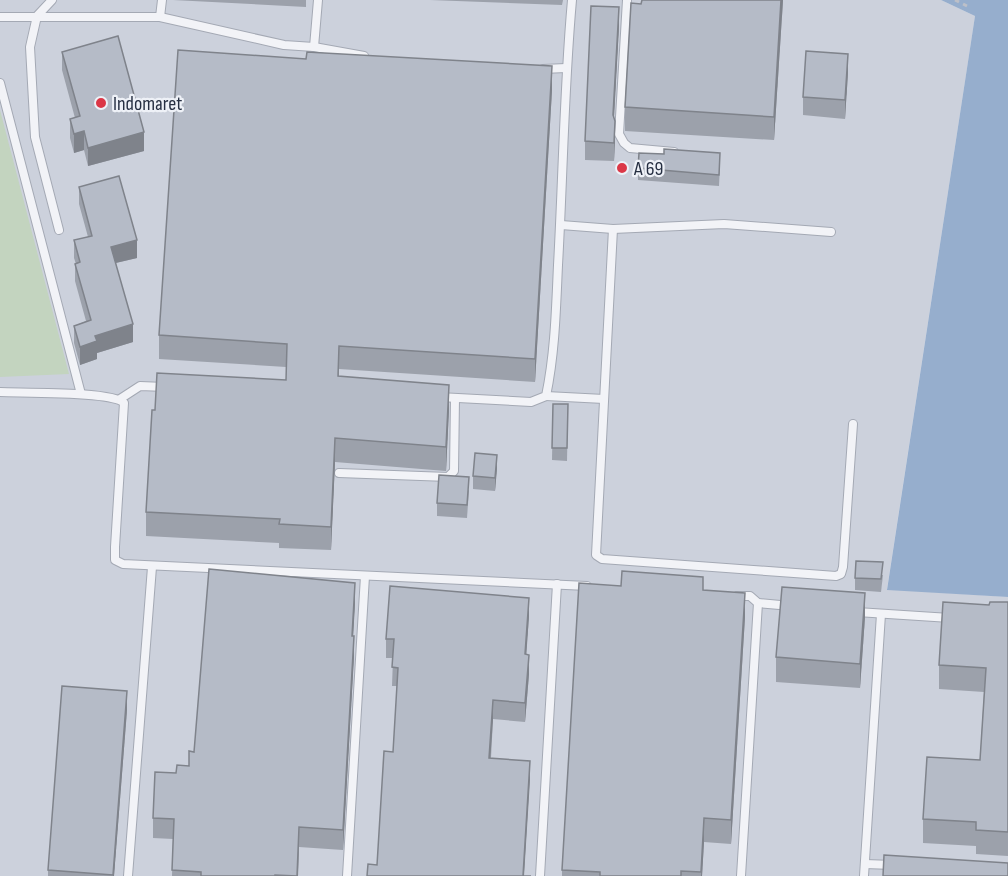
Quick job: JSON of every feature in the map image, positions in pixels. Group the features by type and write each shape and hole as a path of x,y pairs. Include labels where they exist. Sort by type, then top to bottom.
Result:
{"lane":[{"path":"52,0 37,16 30,47 35,136 59,230"},
{"path":"160,17 162,0"},
{"path":"314,47 318,0"},
{"path":"546,396 553,363 561,225 566,69 572,0"},
{"path":"627,0 619,134 630,148 685,153"},
{"path":"0,17 160,17 284,45 314,47 369,57"},
{"path":"531,69 566,69"},
{"path":"0,83 81,394"},
{"path":"561,225 613,229 724,224 831,232"},
{"path":"613,229 596,555 602,559 836,576 841,574 853,424"},
{"path":"120,399 140,386 175,388"},
{"path":"0,392 81,394 120,399 124,403 115,560 123,564 591,586"},
{"path":"431,397 531,402 546,396 604,399"},
{"path":"339,473 448,477 452,475 454,471 455,398"},
{"path":"128,876 152,567"},
{"path":"346,876 364,576"},
{"path":"540,876 557,584"},
{"path":"727,595 750,596 758,603 802,607"},
{"path":"741,876 758,603"},
{"path":"847,611 962,619"},
{"path":"864,876 881,614"},
{"path":"865,864 901,866"}],"path":[{"path":"955,0 967,6"}],"shaded area":[{"path":"0,0 941,0 975,16 887,589 1008,597 1008,876 0,876"}],"green space":[{"path":"0,110 69,374 0,377"}],"water":[{"path":"941,0 1008,0 1008,597 887,590 975,16"}],"building":[{"path":"642,0 781,0 774,117 625,107 631,3 641,4"},
{"path":"591,6 619,7 613,115 614,143 585,141"},
{"name":"Indomaret","path":"118,36 144,132 88,148 84,131 74,134 70,119 80,116 62,52"},
{"path":"178,50 306,59 307,52 552,66 535,359 339,346 338,376 449,385 446,447 335,438 331,527 279,524 280,519 146,512 152,410 155,410 157,373 286,380 287,344 159,335"},
{"path":"806,51 848,54 845,100 803,97"},
{"path":"664,149 720,153 719,175 638,168 639,153 664,154"},
{"path":"119,176 137,240 111,247 133,324 95,336 97,341 80,347 74,326 91,320 75,264 80,262 74,240 92,236 79,187"},
{"path":"553,404 568,404 567,448 552,448"},
{"path":"475,453 497,455 495,478 473,476"},
{"path":"439,475 469,477 467,505 437,503"},
{"path":"856,561 883,562 881,579 855,578"},
{"path":"209,569 355,583 343,830 299,827 297,876 201,876 201,872 172,870 174,819 153,818 155,772 176,773 177,765 189,766 189,751 194,752"},
{"path":"622,571 703,577 703,590 745,593 731,820 704,818 701,872 681,871 681,876 600,876 600,872 562,870 579,583 621,586"},
{"path":"390,586 529,598 525,654 529,655 525,703 493,700 489,758 530,761 523,876 367,876 368,864 377,865 384,751 393,752 398,668 392,667 394,639 386,639"},
{"path":"782,587 865,593 860,664 776,657"},
{"path":"943,602 989,605 990,602 1008,602 1008,832 976,830 976,822 923,819 927,757 980,760 986,668 939,665"},
{"path":"62,686 127,691 113,875 48,870"},
{"path":"884,855 1008,863 1008,876 883,876"}],"place":[{"name":"Indomaret","path":"101,103"},
{"name":"A 69","path":"622,168"}]}
